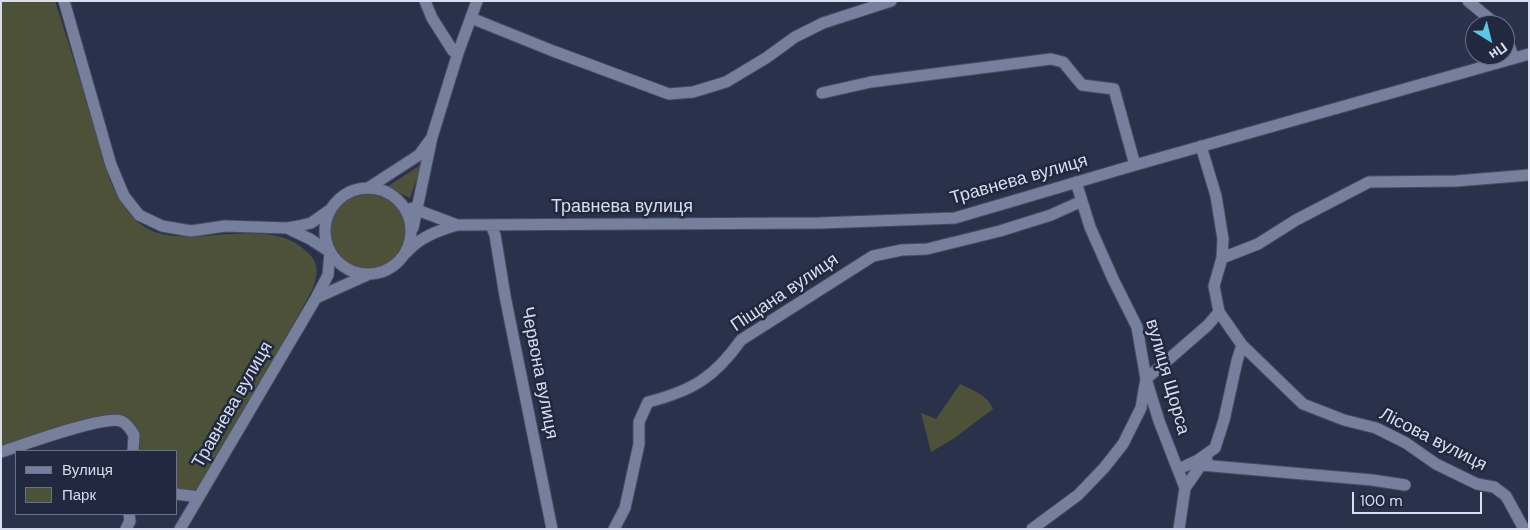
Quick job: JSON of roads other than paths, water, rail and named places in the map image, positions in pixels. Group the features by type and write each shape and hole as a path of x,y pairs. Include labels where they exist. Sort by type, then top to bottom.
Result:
{"street":[{"path":"64,1 111,165 124,196 139,215 162,226 192,231 225,226 287,228 311,223 331,208 340,198 353,190 368,188 382,190 400,202 457,225"},
{"path":"425,1 432,18 453,51 458,53"},
{"path":"406,253 418,210 432,137 458,53 477,1"},
{"path":"471,18 669,94 693,92 726,82 766,58 795,37 823,23 891,1"},
{"path":"1468,1 1485,15"},
{"name":"Травнева вулиця","path":"1515,58 1529,54"},
{"path":"822,93 871,82 1050,59 1063,62 1082,85 1114,89 1135,165"},
{"name":"Травнева вулиця","path":"457,225 820,223 955,218 1489,65"},
{"path":"368,188 419,155 432,137"},
{"path":"1032,529 1078,495 1104,468 1123,444 1141,408 1146,379 1208,325 1219,312 1214,286 1222,258 1223,239 1216,196 1201,146"},
{"path":"1222,258 1258,244 1296,220 1369,182 1456,181 1529,175"},
{"name":"вулиця Щорса","path":"1076,182 1094,236 1137,327 1146,379 1159,421 1185,488 1178,529"},
{"name":"Піщана вулиця","path":"614,529 625,508 639,444 639,422 648,402 668,397 698,384 728,358 741,340 873,256 902,250 927,249 1000,231 1050,215 1082,200"},
{"path":"400,202 409,218 411,237"},
{"path":"330,252 325,231 331,208"},
{"path":"316,298 367,275 386,270 396,264 413,244 427,235 457,225"},
{"name":"Червона вулиця","path":"491,225 495,235 550,528"},
{"path":"287,228 310,239 330,252 339,264 348,270 367,275"},
{"name":"Травнева вулиця","path":"180,529 316,298 328,274 330,252"},
{"name":"Лісова вулиця","path":"1219,312 1242,345 1303,404 1344,420 1376,428 1406,443 1436,464 1477,484 1494,487 1506,496 1524,529"},
{"path":"1185,488 1215,448 1224,420 1236,360 1242,345"},
{"path":"1,452 94,423 115,419 124,422 134,435 133,450"},
{"path":"1179,469 1198,460 1215,448"},
{"path":"1202,466 1372,480 1405,485"},
{"path":"178,494 199,497"}]}
